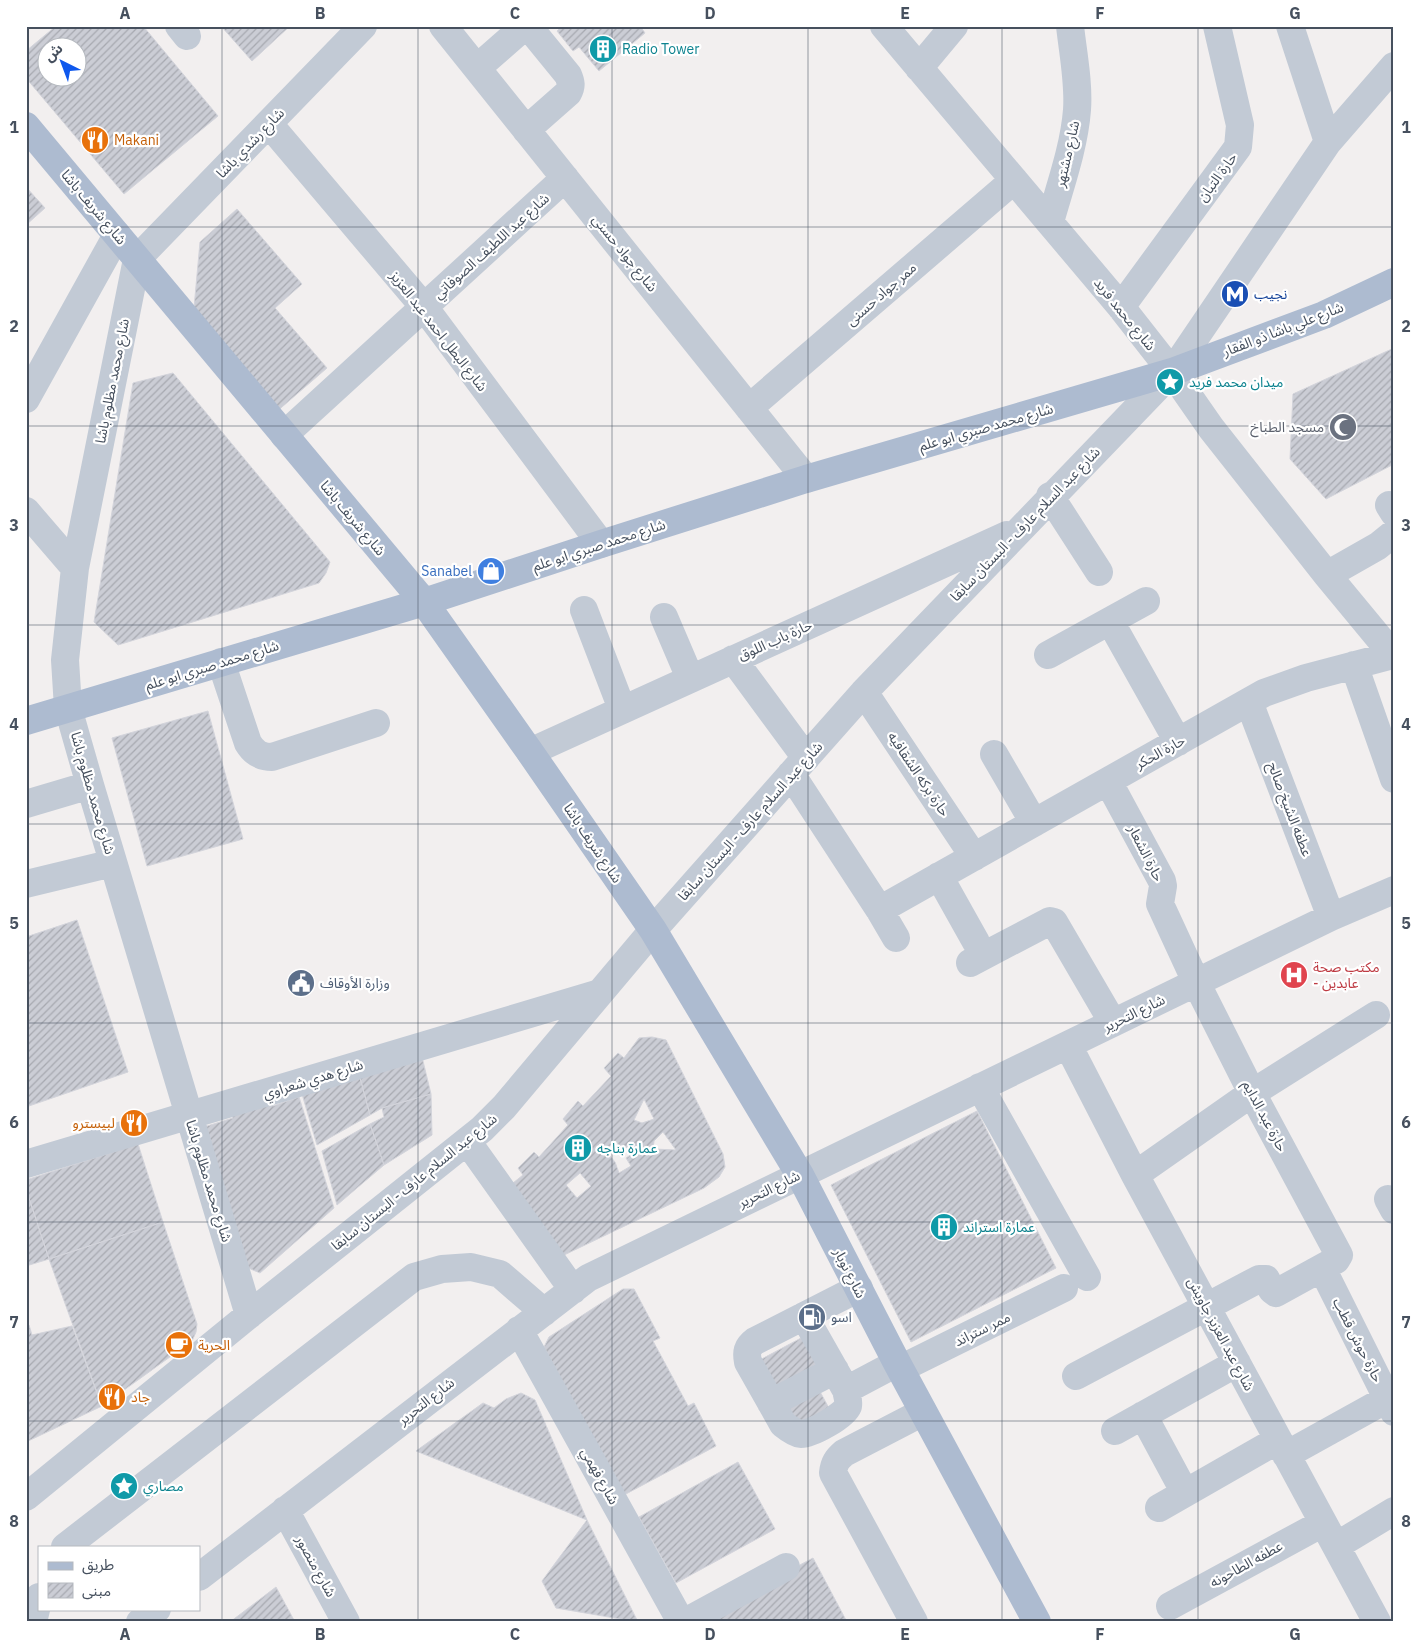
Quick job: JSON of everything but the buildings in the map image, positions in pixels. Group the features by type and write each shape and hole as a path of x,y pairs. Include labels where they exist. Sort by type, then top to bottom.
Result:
{"main road":[{"name":"شارع شريف باشا","path":"26,126 424,602 653,930"},
{"name":"شارع علي باشا ذو الفقار","path":"1172,372 1324,315 1394,282"},
{"name":"شارع محمد صبري ابو علم","path":"26,721 424,602 806,479 1172,372"},
{"name":"شارع نوبار","path":"653,930 800,1175 923,1412 1037,1622"}],"street":[{"name":"شارع رشدي باشا","path":"137,258 363,26"},
{"name":"شارع جواد حسني","path":"443,26 806,479"},
{"path":"477,68 527,26 568,75 571,81 571,88 568,93 526,130"},
{"name":"شارع محمد فريد","path":"884,26 1121,307 1172,372 1211,428 1393,656"},
{"path":"919,68 954,26"},
{"name":"شارع مشتهر","path":"1050,222 1070,148 1077,108 1074,54 1070,26"},
{"name":"حارة التبان","path":"1121,307 1238,147 1240,125 1217,26"},
{"path":"1290,26 1328,142"},
{"name":"شارع عبد السلام عارف - البستان سابقا","path":"26,1497 482,1130 504,1107 653,930 864,692 1050,496 1172,372 1328,142 1394,66"},
{"name":"شارع البطل احمد عبد العزيز","path":"269,124 424,307 601,544"},
{"name":"شارع عبد اللطيف الصوفاتي","path":"284,435 565,178"},
{"name":"ممر جواد حسنى","path":"748,408 1014,180"},
{"path":"26,398 117,235"},
{"name":"شارع محمد مظلوم باشا","path":"137,258 75,568 65,660 68,708 249,1316"},
{"path":"1050,496 1099,572"},
{"path":"26,511 75,568"},
{"name":"حارة باب اللوق","path":"530,752 1019,529"},
{"path":"1326,574 1378,546 1394,533"},
{"path":"1048,655 1146,601"},
{"path":"584,610 622,709"},
{"path":"664,617 690,678"},
{"path":"1110,621 1178,742"},
{"name":"حارة الحكر","path":"878,909 883,908 1282,685 1393,656"},
{"path":"733,659 798,766 896,938"},
{"path":"221,662 248,743 252,750 265,757 272,757 376,722"},
{"path":"1354,665 1394,779"},
{"name":"حارة بركه الشقافيه","path":"864,692 974,857"},
{"name":"عطفه الشيخ صالح","path":"1249,702 1331,917"},
{"path":"994,754 1034,823"},
{"name":"حارة الشعار","path":"1108,781 1162,881 1160,904 1196,982"},
{"path":"26,804 90,785"},
{"path":"26,884 113,863"},
{"path":"939,876 973,953 1054,922 1113,1023"},
{"name":"شارع التحرير","path":"200,1576 588,1278 1331,917 1394,890"},
{"name":"حارة عبد الدايم","path":"1196,982 1252,1093 1329,1258"},
{"name":"شارع هدي شعراوي","path":"26,1164 600,993"},
{"path":"1135,1176 1252,1093 1376,1015"},
{"name":"شارع عبد العزيز جاويش","path":"1068,1045 1135,1176 1377,1622"},
{"name":"ممر ستراند","path":"771,1403 841,1380 899,1366 1076,1283 980,1086"},
{"path":"467,1141 573,1290"},
{"path":"1076,1376 1259,1279 1266,1279 1272,1290 1276,1293 1329,1258"},
{"name":"حارة حوش قطب","path":"1329,1258 1391,1406"},
{"path":"66,1546 414,1277 442,1268 471,1267 500,1274 544,1312"},
{"path":"804,1316 841,1380 849,1400 847,1408 842,1415 810,1432 800,1434 783,1424 748,1362 746,1354 748,1347 755,1341 858,1288"},
{"name":"شارع فهمي","path":"518,1330 681,1622"},
{"path":"1115,1431 1237,1363"},
{"path":"1159,1508 1185,1493 1282,1448 1391,1406"},
{"path":"914,1622 834,1473 834,1466 837,1458 844,1453 923,1412"},
{"path":"1143,1415 1185,1493"},
{"name":"شارع منصور","path":"285,1510 346,1622"},
{"path":"1336,1546 1394,1511"},
{"name":"عطفه الطاحونه","path":"1170,1606 1323,1523"},
{"path":"685,1622 786,1567"},
{"path":"33,1622 38,1601"},
{"path":"140,1622 156,1610"}],"place":[{"name":"Radio Tower","path":"603,49"},
{"name":"Makani","path":"95,140"},
{"name":"نجيب","path":"1235,294"},
{"name":"ميدان محمد فريد","path":"1170,382"},
{"name":"مسجد الطباخ","path":"1343,427"},
{"name":"Sanabel","path":"491,571"},
{"name":"مكتب صحة - عابدين","path":"1294,975"},
{"name":"وزارة الأوقاف","path":"301,983"},
{"name":"لبيسترو","path":"134,1123"},
{"name":"عمارة بناجه","path":"578,1148"},
{"name":"عمارة استراند","path":"944,1227"},
{"name":"اسو","path":"812,1317"},
{"name":"الحرية","path":"179,1345"},
{"name":"جاد","path":"112,1397"},
{"name":"مصاري","path":"124,1486"}]}
